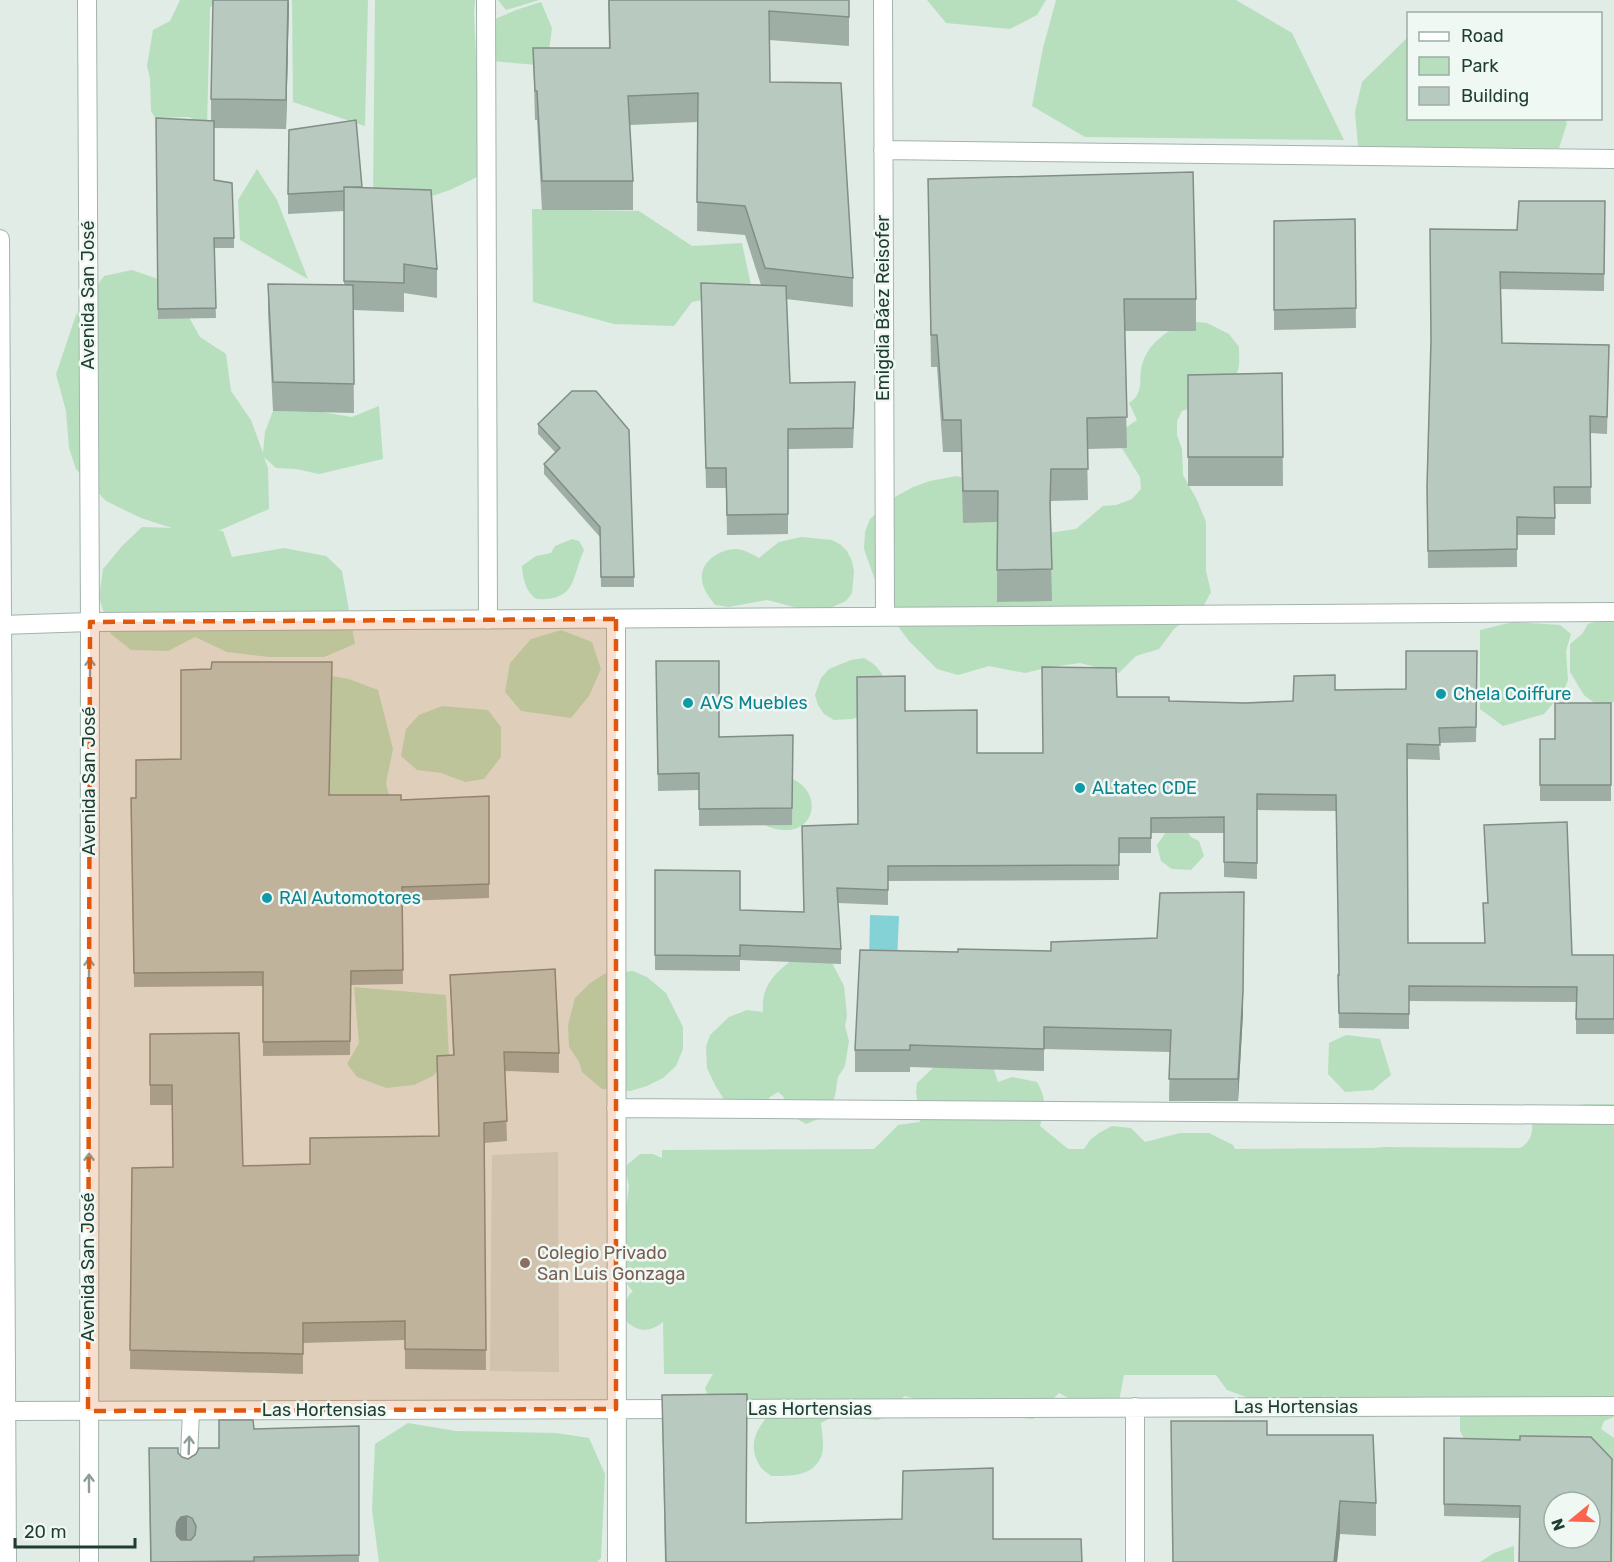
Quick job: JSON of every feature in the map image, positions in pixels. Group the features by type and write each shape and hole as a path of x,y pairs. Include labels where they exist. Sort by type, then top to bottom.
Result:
{"street":[{"name":"Avenida San José","path":"87,0 90,622 89,1562"},
{"path":"486,0 488,620"},
{"name":"Emigdia Báez Reisofer","path":"883,0 885,616"},
{"path":"883,150 1614,159"},
{"path":"0,239 1,873 7,1562"},
{"path":"2,625 90,622 1614,612"},
{"path":"616,619 617,1562"},
{"path":"616,1108 1614,1115"},
{"name":"Las Hortensias","path":"6,1411 1614,1406"},
{"path":"1135,1407 1135,1562"}],"lane":[{"path":"188,1480 191,1411"}],"highlighted area":[{"path":"616,619 616,1409 88,1411 90,622"}],"shaded area":[{"name":"Colegio Privado San Luis Gonzaga","path":"558,1152 559,1372 490,1371 492,1155"}],"green space":[{"path":"180,0 216,0 210,8 207,127 189,117 155,118 151,111 150,78 147,66 153,30 170,21"},
{"path":"292,0 368,0 365,126 293,102"},
{"path":"375,0 475,0 480,142 477,177 426,198 373,201"},
{"path":"498,0 539,0 506,10"},
{"path":"927,0 1046,0 1037,15 1010,29 946,23"},
{"path":"1056,0 1236,0 1292,33 1344,140 1085,137 1032,106 1043,48"},
{"path":"541,2 552,28 547,66 492,61 493,20"},
{"path":"1407,38 1407,120 1565,120 1567,123 1559,148 1358,147 1355,112 1362,82"},
{"path":"257,169 277,200 308,279 240,240 238,200"},
{"path":"532,209 639,211 692,246 742,243 752,290 692,302 674,326 614,324 533,302"},
{"path":"132,270 158,279 190,319 200,337 226,354 231,391 251,420 263,453 265,432 273,411 322,412 352,417 379,406 383,459 319,474 276,468 264,457 268,468 269,509 218,531 223,531 232,557 284,548 326,556 342,571 355,644 324,657 269,657 227,652 195,637 168,651 131,650 111,634 99,598 103,569 142,527 172,528 141,518 106,501 76,469 69,448 66,411 56,374 76,315 104,276"},
{"path":"1188,321 1207,323 1229,334 1239,347 1239,368 1235,376 1214,395 1182,411 1177,421 1177,435 1182,449 1183,475 1206,522 1206,571 1211,592 1203,607 1174,629 1159,649 1136,656 1119,673 1080,663 1025,673 989,666 958,675 937,669 900,629 891,603 876,583 864,549 865,532 870,519 895,497 913,487 956,476 983,482 1049,533 1076,529 1103,506 1116,505 1132,499 1141,489 1140,477 1120,445 1121,431 1137,420 1129,403 1136,397 1139,390 1141,368 1149,350 1166,333"},
{"path":"801,537 832,540 847,551 854,572 852,593 846,601 823,611 806,610 767,600 729,607 715,605 707,594 702,573 712,557 724,551 737,549 759,558 779,542"},
{"path":"572,539 579,541 584,550 570,586 559,596 536,599 525,584 522,566 536,556 551,553 555,546"},
{"path":"1614,618 1614,702 1598,706 1584,695 1570,672 1570,644 1582,634 1588,624"},
{"path":"1513,622 1560,625 1571,634 1566,651 1568,680 1563,692 1544,714 1503,726 1480,709 1480,630"},
{"path":"561,630 592,642 601,669 589,696 571,718 521,711 505,692 510,663 531,639"},
{"path":"864,658 879,669 886,686 863,715 852,719 834,720 824,714 818,705 815,695 821,678 829,669 851,660"},
{"path":"332,676 349,679 378,690 393,749 386,783 391,804 329,809"},
{"path":"442,706 488,710 501,727 501,757 484,779 465,782 441,773 417,770 401,756 406,729 419,715"},
{"path":"787,777 800,784 809,793 812,804 810,815 804,824 794,829 780,830 762,824"},
{"path":"1184,827 1191,837 1199,841 1204,856 1191,870 1172,869 1161,861 1157,845 1166,832"},
{"path":"797,956 830,959 844,986 847,1016 845,1026 849,1041 845,1066 838,1077 835,1096 828,1115 806,1124 790,1115 783,1096 778,1092 770,1097 760,1115 735,1117 707,1068 706,1047 710,1035 729,1017 747,1010 763,1012 765,993 772,979"},
{"path":"633,971 647,977 666,993 683,1027 683,1049 676,1066 663,1078 647,1086 630,1091 602,1089 582,1072 579,1062 569,1047 568,1025 575,998 589,984 604,974"},
{"path":"354,987 446,995 449,1059 433,1076 414,1085 386,1088 357,1077 347,1064 359,1043"},
{"path":"1346,1035 1380,1039 1391,1075 1373,1090 1345,1092 1328,1074 1329,1043"},
{"path":"992,1064 998,1082 1012,1077 1037,1082 1044,1104 1040,1126 1068,1149 1084,1149 1090,1140 1112,1126 1131,1128 1145,1142 1180,1133 1209,1133 1233,1145 1235,1149 1520,1148 1530,1138 1532,1124 1548,1110 1586,1104 1614,1104 1614,1417 1604,1421 1601,1429 1614,1438 1614,1562 1602,1562 1602,1490 1580,1490 1467,1444 1460,1431 1460,1415 1389,1413 1372,1417 1354,1417 1344,1413 1325,1396 1321,1399 1251,1399 1227,1390 1216,1375 1124,1375 1119,1401 1072,1400 1059,1393 1033,1419 992,1414 930,1417 917,1399 904,1396 890,1416 877,1420 834,1416 821,1423 822,1453 817,1464 800,1474 771,1476 761,1467 754,1453 756,1434 767,1417 709,1398 705,1388 713,1374 664,1374 663,1322 654,1328 645,1330 636,1328 627,1322 626,1301 633,1291 624,1271 626,1262 632,1255 619,1240 621,1208 627,1202 629,1186 627,1165 640,1154 653,1154 662,1158 662,1150 874,1149 898,1125 920,1122 917,1083 934,1067"},
{"path":"408,1423 456,1431 556,1433 589,1438 605,1474 601,1558 597,1562 379,1562 372,1510 375,1444"},
{"path":"1514,1546 1514,1562 1480,1562 1494,1553"}],"water":[{"path":"870,915 899,916 897,961 869,961"}],"building":[{"path":"213,0 288,0 286,100 211,99"},
{"path":"609,0 849,0 849,17 769,11 770,82 841,83 853,278 765,268 745,206 697,202 698,93 628,96 633,181 542,181 533,48 610,48"},
{"path":"156,118 214,121 214,180 232,183 234,238 214,238 216,308 158,309"},
{"path":"356,120 362,187 344,187 344,191 288,194 289,130"},
{"path":"1193,172 1196,299 1124,299 1127,417 1087,418 1088,469 1051,469 1052,569 997,570 998,491 963,491 961,420 943,420 937,335 931,335 928,179"},
{"path":"344,187 431,190 437,269 404,264 404,283 344,281"},
{"path":"1519,201 1605,201 1604,274 1500,272 1502,343 1609,345 1607,417 1590,416 1591,487 1554,487 1555,518 1517,517 1517,549 1428,551 1430,229 1517,230"},
{"path":"1355,219 1356,308 1274,310 1274,221"},
{"path":"701,283 786,286 790,383 855,382 853,428 788,429 788,514 727,515 726,468 706,468"},
{"path":"268,284 353,285 354,384 273,382"},
{"path":"1282,373 1283,457 1188,457 1188,375"},
{"path":"572,391 596,391 629,430 634,577 601,577 600,527 544,464 560,448 538,424"},
{"path":"1406,651 1477,651 1476,727 1439,728 1440,745 1407,744 1408,943 1485,943 1483,903 1488,903 1484,825 1567,822 1572,955 1614,955 1614,1019 1576,1019 1577,987 1409,986 1409,1014 1339,1013 1336,795 1257,794 1257,863 1224,862 1224,817 1151,818 1151,838 1119,838 1119,865 888,866 888,890 837,888 841,949 740,945 740,956 655,955 655,870 740,871 740,910 804,912 802,826 858,824 857,677 905,676 905,711 977,710 977,753 1043,753 1042,667 1116,668 1117,697 1169,697 1169,701 1245,703 1293,701 1294,676 1335,675 1335,690 1406,689"},
{"path":"656,661 719,661 719,737 793,735 792,808 699,809 699,773 658,774"},
{"path":"212,662 332,662 329,795 401,795 401,800 489,796 489,884 402,887 403,970 351,971 350,1041 263,1042 263,972 134,973 131,798 136,798 136,760 181,759 181,670 211,669"},
{"path":"1555,703 1611,703 1611,785 1540,785 1540,739 1555,739"},
{"path":"1244,892 1243,991 1238,1079 1169,1079 1171,1030 1044,1027 1044,1049 910,1045 910,1050 855,1050 860,950 1051,951 1051,942 1157,938 1160,893"},
{"path":"555,969 559,1053 504,1052 507,1121 484,1123 486,1350 405,1349 405,1321 303,1323 303,1354 130,1350 132,1168 173,1167 172,1085 150,1085 150,1034 239,1033 243,1166 310,1164 310,1138 439,1136 437,1056 454,1055 450,975"},
{"path":"747,1394 746,1523 902,1519 903,1471 993,1468 993,1539 1081,1539 1082,1562 666,1562 662,1395"},
{"path":"219,1420 253,1420 254,1429 359,1426 359,1555 254,1557 254,1561 151,1562 149,1448 178,1448 178,1453 188,1459 196,1454 199,1448 219,1448","holes":["181,1517 192,1518 196,1526 195,1535 191,1540 181,1540 177,1536 177,1522"]},
{"path":"1171,1421 1267,1421 1267,1435 1373,1435 1376,1503 1340,1501 1334,1562 1173,1562"},
{"path":"1520,1436 1591,1437 1612,1459 1611,1562 1519,1562 1520,1506 1444,1504 1444,1438 1520,1440"}],"place":[{"name":"Chela Coiffure","path":"1441,694"},
{"name":"AVS Muebles","path":"688,703"},
{"name":"ALtatec CDE","path":"1080,788"},
{"name":"RAl Automotores","path":"267,898"},
{"name":"Colegio Privado San Luis Gonzaga","path":"525,1263"}]}
